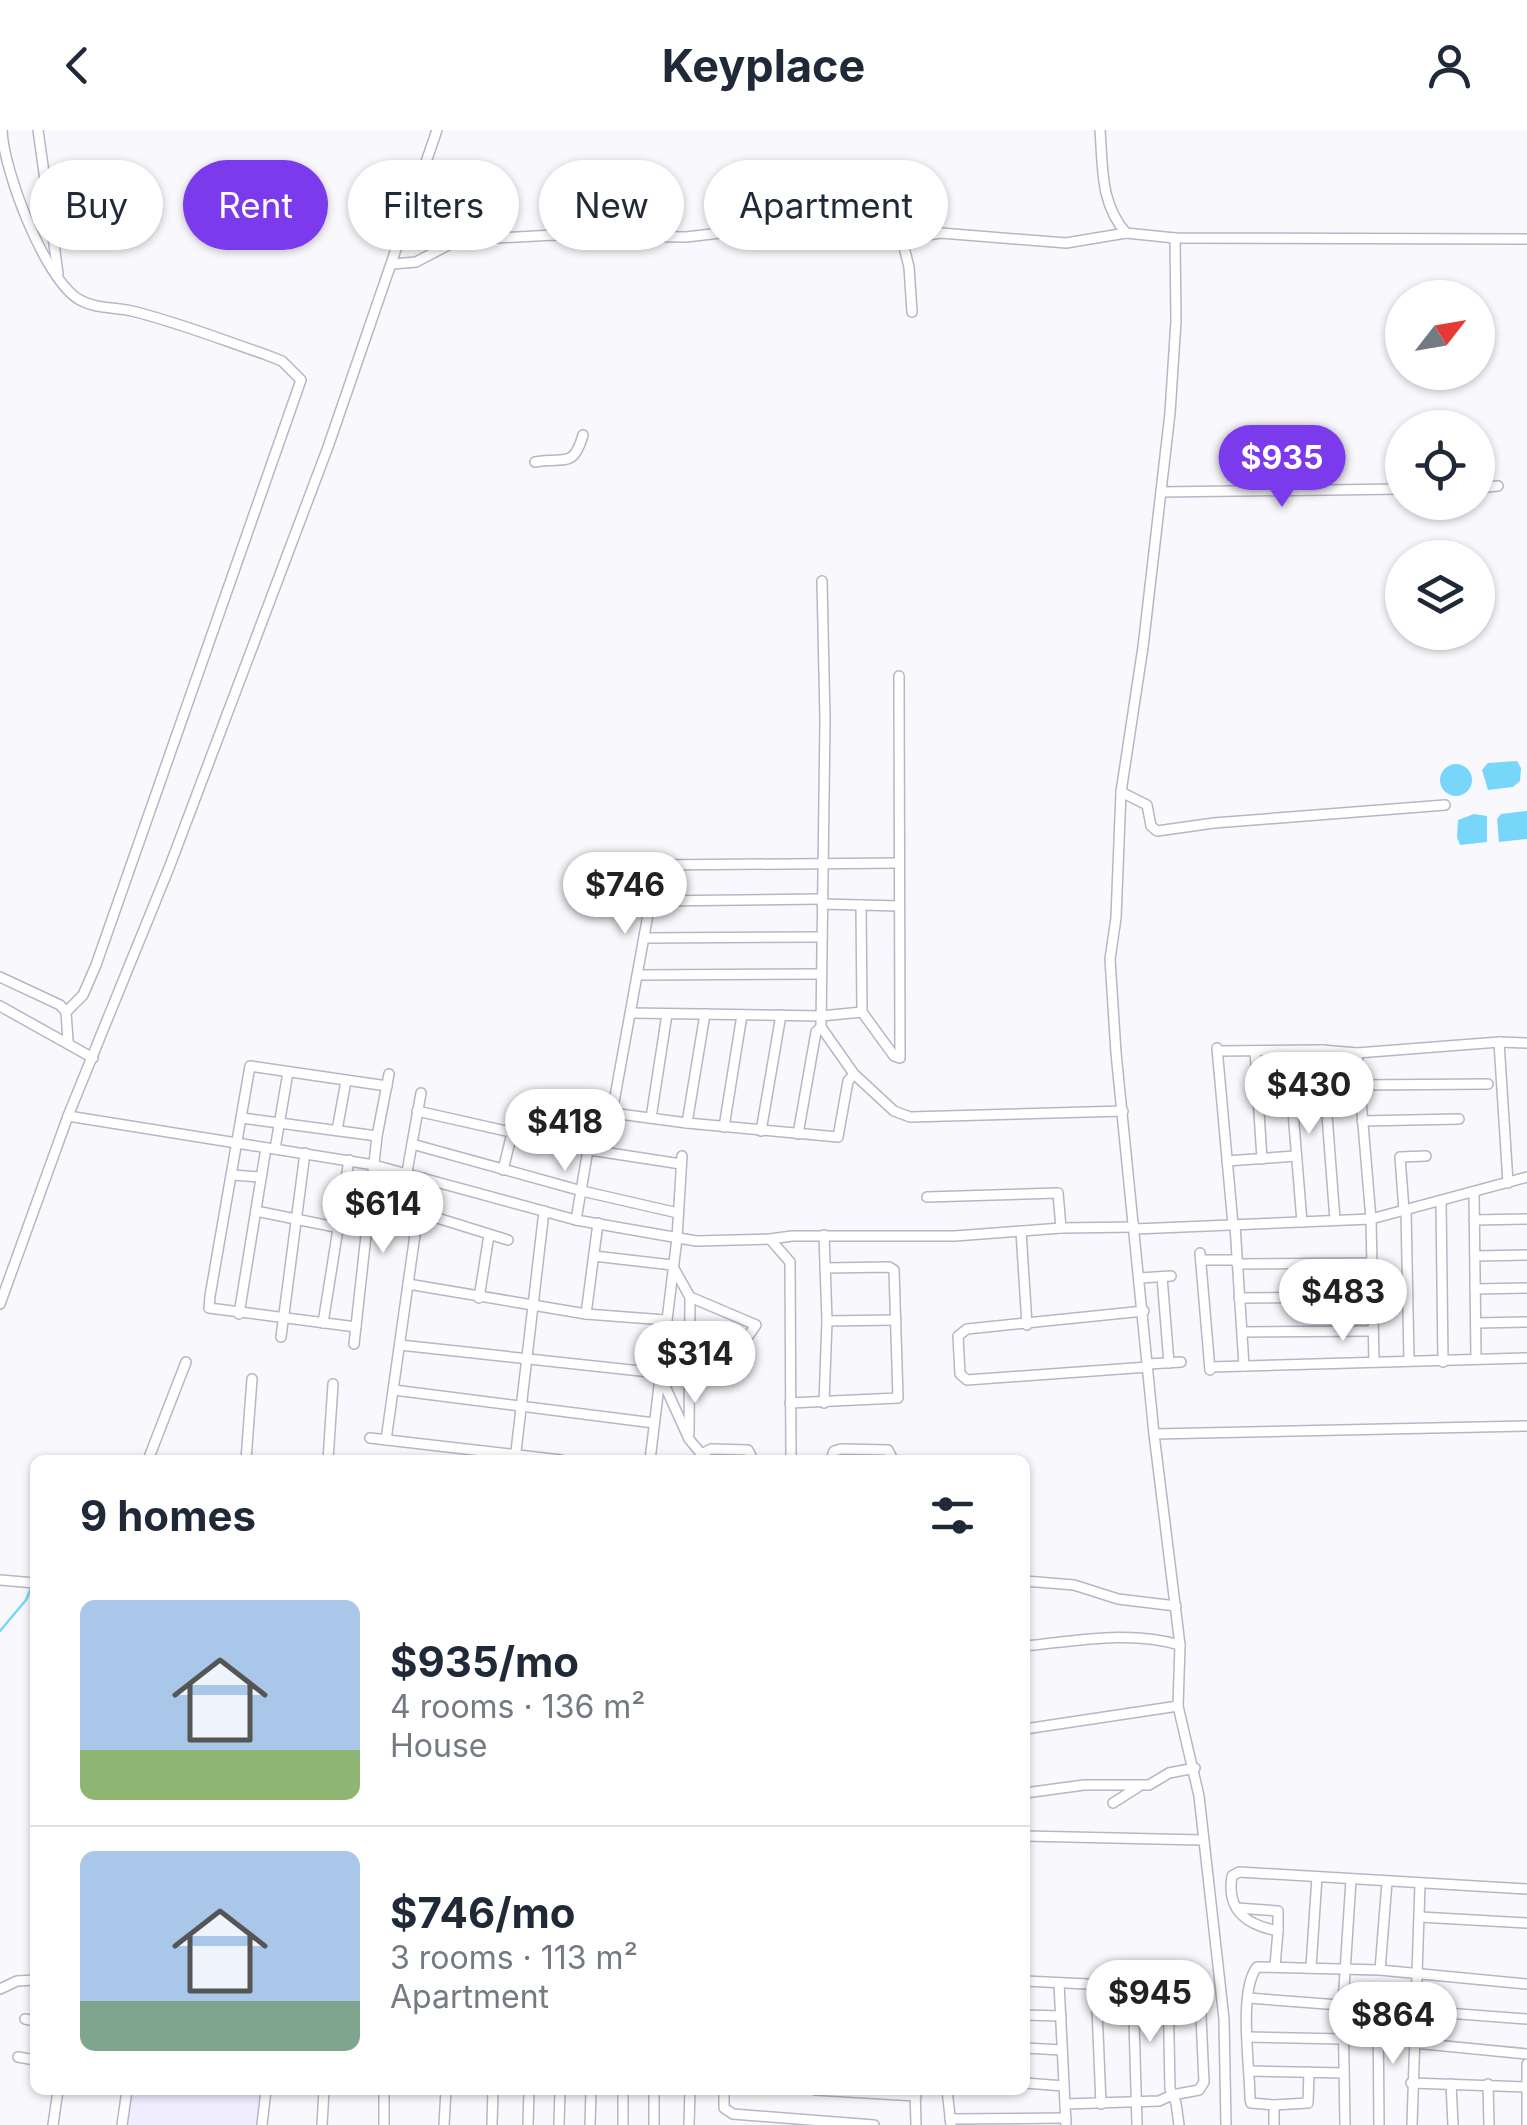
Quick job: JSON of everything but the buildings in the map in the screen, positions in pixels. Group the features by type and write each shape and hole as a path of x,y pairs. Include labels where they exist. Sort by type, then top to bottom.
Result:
{"street":[{"path":"2,130 5,156 38,244 67,290 80,300 131,310 264,354 282,361 301,380 96,965 82,995 66,1012"},
{"path":"38,130 58,276"},
{"path":"0,1304 68,1116 248,660 393,264 437,130"},
{"path":"1100,130 1104,193 1114,218 1126,233"},
{"path":"948,234 1066,243 1126,233 1175,238 1527,239"},
{"path":"393,264 416,262 458,240 554,235 704,235"},
{"path":"1175,238 1173,381 1121,792 1116,918 1110,959 1154,1434 1180,1645 1178,1706 1195,1768 1224,2020 1226,2125"},
{"path":"905,250 912,312"},
{"path":"535,462 570,460 578,453 582,434"},
{"path":"1161,492 1385,489"},
{"path":"822,581 821,1027 854,1074 894,1111 910,1116 1123,1111"},
{"path":"861,905 862,1012 894,1056 900,1058 898,676"},
{"path":"1121,792 1148,805 1151,826 1156,831 1445,805"},
{"path":"854,1074 848,1081 838,1136 612,1113 657,865 898,863"},
{"path":"652,901 899,906"},
{"path":"644,938 822,937"},
{"path":"638,975 822,974"},
{"path":"0,977 60,1005 66,1012 68,1041"},
{"path":"0,1006 94,1058"},
{"path":"631,1014 821,1016 862,1012"},
{"path":"651,1118 667,1014"},
{"path":"687,1123 705,1014"},
{"path":"724,1127 742,1015"},
{"path":"761,1131 781,1015"},
{"path":"798,1134 816,1032 821,1027"},
{"path":"1499,1042 1508,1183"},
{"path":"1244,1366 1217,1049 1356,1053 1527,1043"},
{"path":"1255,1050 1262,1158"},
{"path":"1322,1050 1335,1220"},
{"path":"1356,1053 1372,1219 1374,1362"},
{"path":"356,1327 209,1308 250,1066 387,1086"},
{"path":"239,1314 261,1177 280,1124 288,1072"},
{"path":"354,1344 377,1136 389,1074"},
{"path":"337,1130 346,1081"},
{"path":"1358,1085 1488,1084"},
{"path":"407,1172 421,1093"},
{"path":"417,1110 590,1150 681,1160 677,1238 651,1455"},
{"path":"1293,1112 1302,1222"},
{"path":"68,1116 349,1160 407,1172 576,1220 712,1242 824,1235 955,1236 1060,1228 1372,1219 1527,1177"},
{"path":"242,1118 377,1136"},
{"path":"1362,1121 1459,1119"},
{"path":"576,1220 591,1132"},
{"path":"503,1170 512,1133"},
{"path":"412,1144 678,1213"},
{"path":"281,1337 305,1153"},
{"path":"1227,1161 1296,1156"},
{"path":"1409,1361 1400,1157 1426,1156"},
{"path":"323,1323 349,1160"},
{"path":"233,1175 261,1177"},
{"path":"386,1440 422,1178"},
{"path":"344,1192 371,1197"},
{"path":"1474,1192 1476,1359"},
{"path":"927,1197 1058,1193 1060,1228"},
{"path":"1441,1201 1443,1361"},
{"path":"515,1455 544,1211"},
{"path":"256,1212 340,1228"},
{"path":"418,1212 508,1240"},
{"path":"1474,1220 1527,1219"},
{"path":"586,1314 598,1223"},
{"path":"1021,1231 1027,1324"},
{"path":"479,1298 490,1235"},
{"path":"824,1235 824,1403"},
{"path":"770,1240 790,1262 791,1455"},
{"path":"1475,1256 1527,1255"},
{"path":"594,1256 672,1265"},
{"path":"1372,1263 1237,1262 1200,1257 1210,1369 1527,1358"},
{"path":"672,1265 690,1297 689,1439"},
{"path":"790,1403 898,1398 894,1270 825,1268"},
{"path":"1140,1278 1167,1276 1175,1363 962,1378 958,1336 961,1332 1144,1311"},
{"path":"408,1284 586,1314 666,1320"},
{"path":"1476,1290 1527,1288"},
{"path":"690,1297 756,1326 723,1372 690,1356"},
{"path":"1239,1298 1373,1297"},
{"path":"827,1321 896,1320"},
{"path":"1476,1323 1527,1322"},
{"path":"1242,1332 1374,1331"},
{"path":"400,1345 659,1373"},
{"path":"150,1455 186,1362"},
{"path":"659,1373 689,1439 701,1455"},
{"path":"246,1455 252,1379"},
{"path":"328,1455 333,1384"},
{"path":"394,1390 654,1422"},
{"path":"1154,1434 1527,1426"},
{"path":"370,1438 500,1455"},
{"path":"706,1455 711,1449 748,1450 750,1455"},
{"path":"833,1455 840,1449 888,1450 890,1455"},
{"path":"0,1580 30,1583"},
{"path":"1030,1581 1074,1585 1118,1599 1176,1606"},
{"path":"1030,1646 1124,1637 1161,1639 1180,1645"},
{"path":"1030,1728 1178,1706"},
{"path":"1030,1792 1084,1786 1150,1785 1169,1772 1195,1768"},
{"path":"1113,1803 1138,1786"},
{"path":"1030,1836 1202,1840"},
{"path":"1278,1930 1244,1921 1230,1887 1232,1876 1239,1872 1527,1889"},
{"path":"1311,1966 1316,1877"},
{"path":"1345,2125 1343,2004 1351,1880"},
{"path":"1380,1970 1386,1882"},
{"path":"1412,2125 1414,1974 1420,1884"},
{"path":"1237,1908 1278,1910 1275,1966"},
{"path":"1420,1917 1527,1923"},
{"path":"1309,2072 1308,2103 1251,2103 1248,1998 1252,1972 1257,1967 1380,1970 1527,1984"},
{"path":"0,1989 30,1981"},
{"path":"1030,1981 1192,1989 1200,1995 1204,2082 1199,2090 1159,2101 1065,2104"},
{"path":"947,2095 950,2122 1066,2122 1059,1983"},
{"path":"1096,1986 1101,2104"},
{"path":"1133,1986 1137,2125"},
{"path":"1168,1989 1172,2095 1179,2125"},
{"path":"1248,1998 1527,2019"},
{"path":"1378,2007 1379,2125"},
{"path":"1030,2014 1060,2016"},
{"path":"1248,2037 1343,2039"},
{"path":"1414,2043 1527,2054"},
{"path":"1030,2048 1062,2050"},
{"path":"18,2057 30,2059"},
{"path":"1527,2064 1527,2125"},
{"path":"1250,2072 1344,2074"},
{"path":"1030,2083 1064,2086"},
{"path":"1411,2083 1526,2087"},
{"path":"1451,2084 1453,2125"},
{"path":"1488,2084 1490,2125"},
{"path":"54,2125 57,2095"},
{"path":"122,2125 126,2095"},
{"path":"262,2125 265,2095"},
{"path":"322,2125 324,2095"},
{"path":"384,2095 384,2125"},
{"path":"444,2125 446,2095"},
{"path":"492,2125 493,2095"},
{"path":"528,2125 529,2095"},
{"path":"560,2095 560,2125"},
{"path":"590,2125 591,2095"},
{"path":"623,2095 623,2125"},
{"path":"654,2095 654,2125"},
{"path":"690,2095 690,2125"},
{"path":"725,2095 727,2112 744,2120 874,2125"},
{"path":"915,2095 916,2125"},
{"path":"1274,2105 1274,2125"}],"shaded area":[{"path":"130,2095 263,2095 260,2125 127,2125"}],"water":[{"path":"1517,761 1520,781 1513,787 1488,790 1482,770 1488,763"},
{"path":"1456,764 1468,768 1472,780 1468,792 1456,796 1444,792 1440,780 1444,768"},
{"path":"1527,811 1527,839 1499,842 1497,819 1501,814"},
{"path":"1474,814 1487,816 1487,842 1460,845 1458,820"}],"waterway":[{"path":"0,1631 30,1591"}]}
